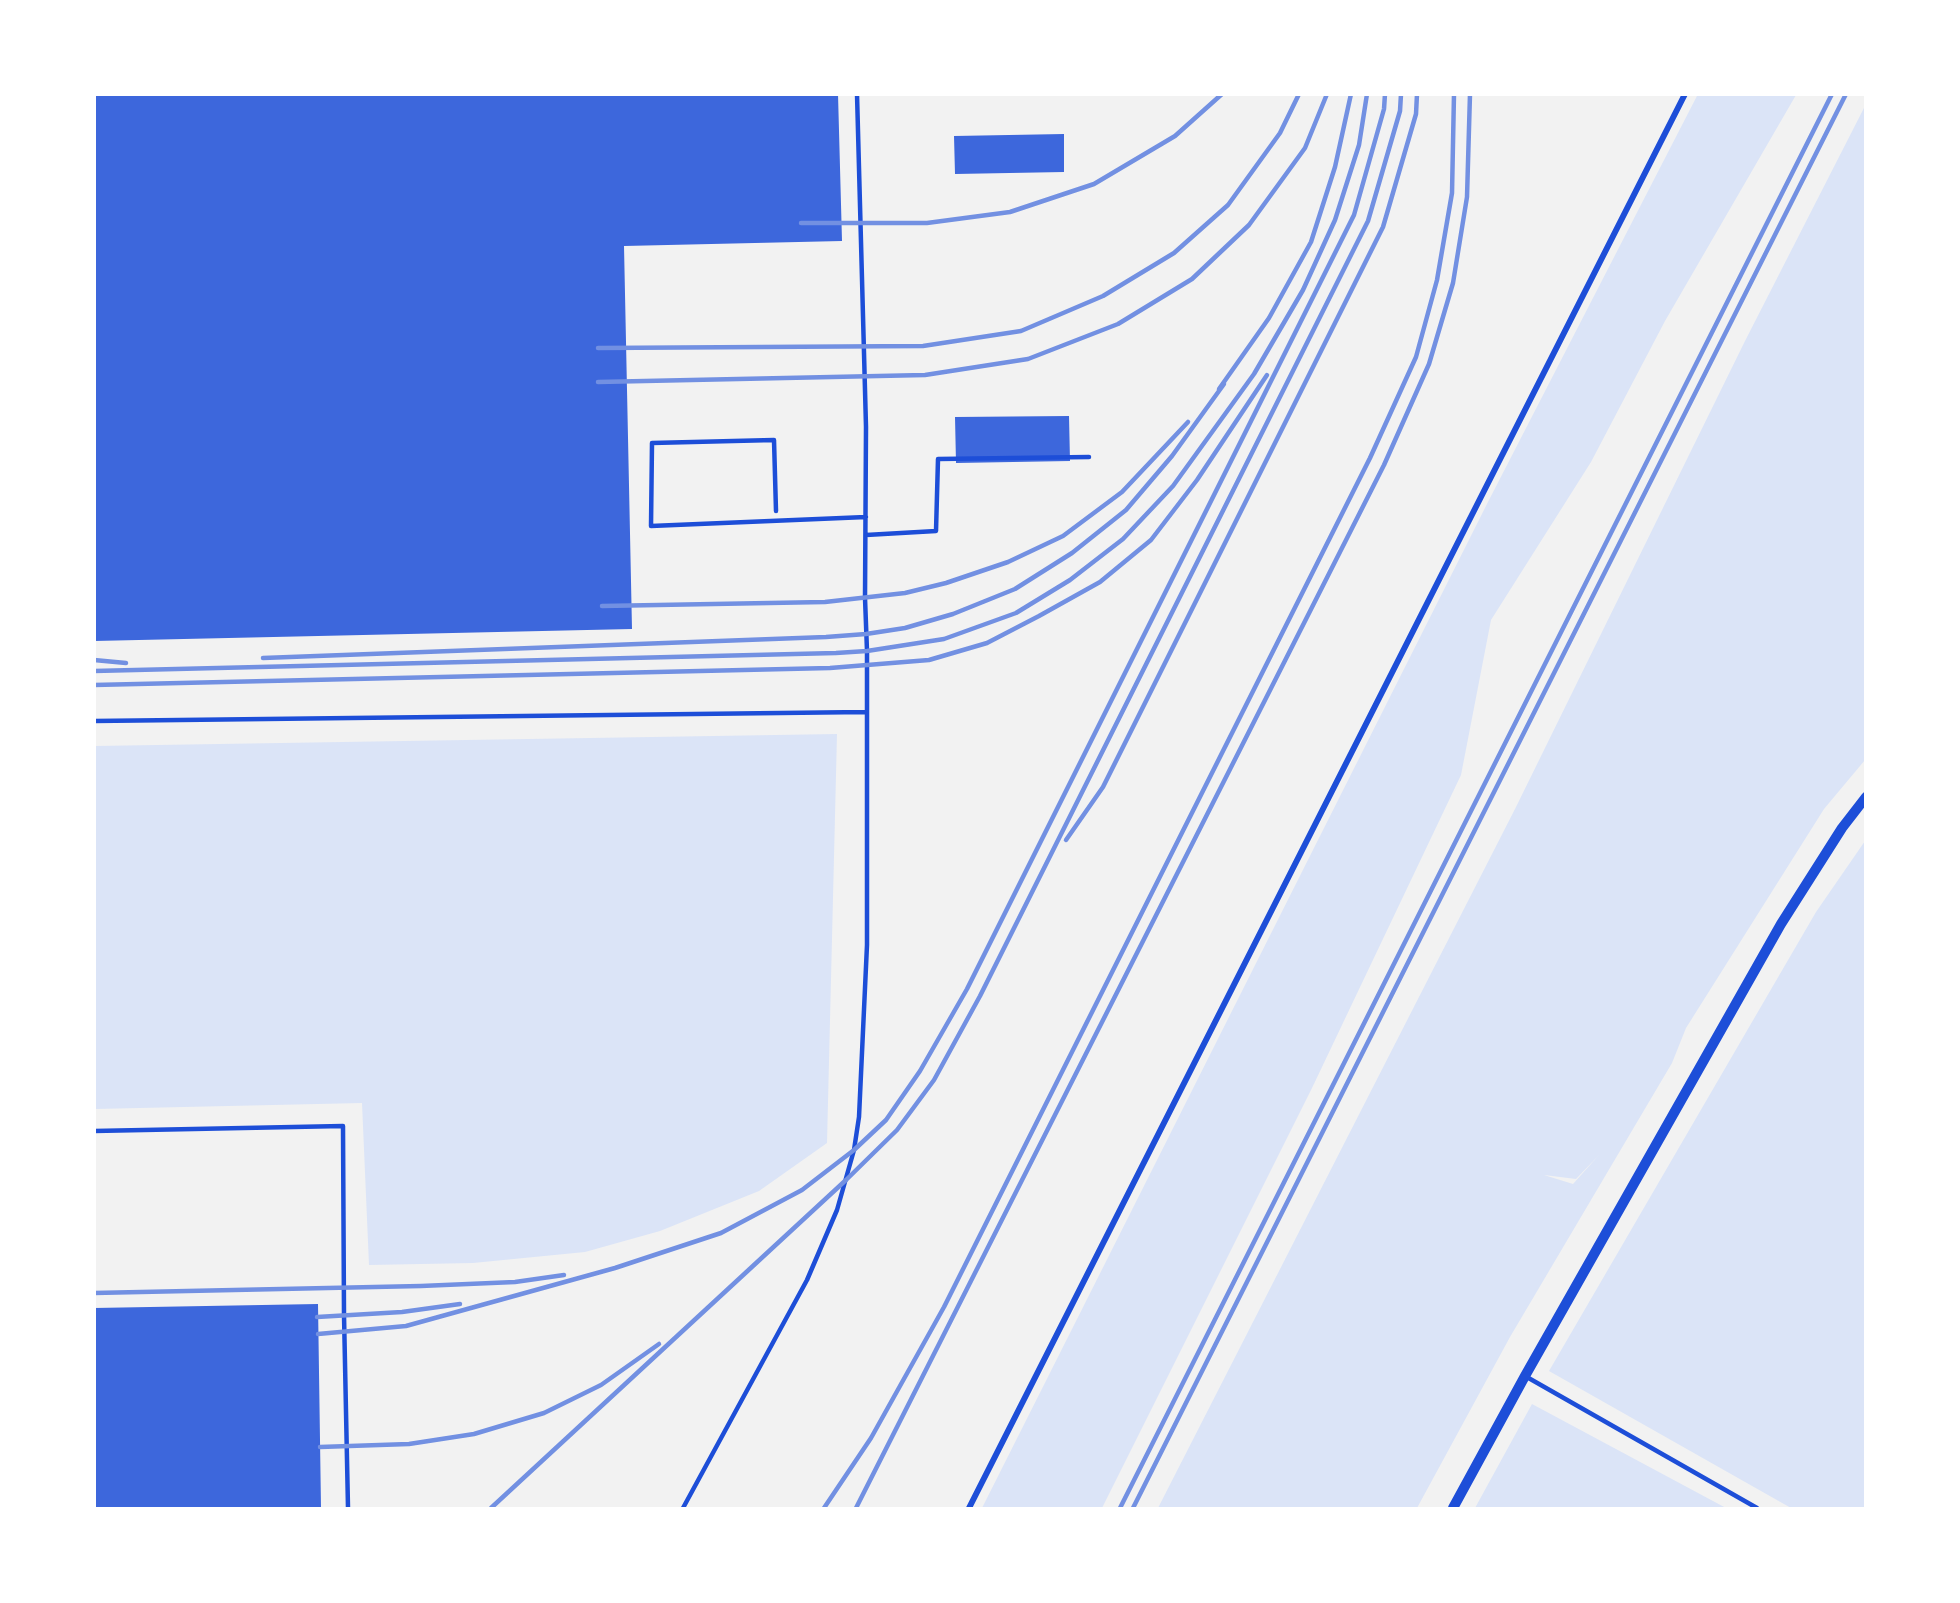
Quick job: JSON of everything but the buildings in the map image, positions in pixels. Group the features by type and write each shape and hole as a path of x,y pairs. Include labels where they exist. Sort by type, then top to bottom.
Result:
{"street":[{"path":"969,1509 1685,94"},
{"path":"1453,1509 1525,1376 1781,924 1842,828 1866,797"}],"lane":[{"path":"683,1509 807,1280 837,1210 854,1150 859,1117 867,945 867,712 866,427 857,94"},
{"path":"776,511 774,440 652,443 651,526 866,517"},
{"path":"866,535 936,531 938,459 1089,457"},
{"path":"94,721 867,712"},
{"path":"94,1131 343,1126 348,1509"},
{"path":"1525,1376 1757,1509"}],"shaded area":[{"path":"1698,94 1796,95 1665,321 1591,462 1491,620 1461,775 1312,1088 1102,1508 982,1508 1489,500"},
{"path":"1865,106 1865,760 1824,809 1686,1028 1672,1063 1510,1337 1417,1508 1158,1508 1515,809 1745,341","holes":["1599,1155 1573,1184 1544,1175 1576,1179"]},
{"path":"837,734 827,1143 759,1191 660,1231 585,1252 473,1263 369,1265 362,1103 95,1109 95,746"},
{"path":"1865,841 1865,1508 1791,1508 1549,1371 1816,912"},
{"path":"1532,1404 1726,1508 1475,1508"}],"railway":[{"path":"801,223 927,223 1010,212 1094,184 1175,136 1222,94"},
{"path":"598,348 923,346 1021,331 1103,296 1174,253 1228,205 1280,133 1299,94"},
{"path":"598,382 925,375 1028,359 1118,324 1192,279 1249,225 1305,148 1327,94"},
{"path":"1219,389 1269,318 1311,242 1335,167 1351,94"},
{"path":"94,671 836,653 867,651 944,639 1016,613 1070,580 1123,539 1173,486 1254,374 1303,290 1335,220 1359,145 1367,94"},
{"path":"318,1334 406,1326 615,1268 721,1233 802,1190 854,1150 886,1120 920,1071 967,989 1354,215 1384,109 1385,94"},
{"path":"491,1508 846,1180 897,1130 934,1080 980,996 1368,221 1400,111 1401,94"},
{"path":"1066,840 1103,787 1383,227 1416,114 1417,94"},
{"path":"824,1508 871,1438 944,1307 1370,458 1416,357 1437,280 1452,193 1454,94"},
{"path":"856,1508 1384,465 1429,364 1453,283 1467,197 1470,94"},
{"path":"1120,1508 1832,94"},
{"path":"1133,1508 1846,94"},
{"path":"94,685 830,668 929,660 987,643 1039,616 1100,582 1151,540 1197,480 1267,375"},
{"path":"263,658 826,637 905,628 953,614 1015,589 1072,553 1126,510 1172,456 1224,384"},
{"path":"602,606 825,602 905,593 946,583 1008,562 1063,536 1122,492 1188,422"},
{"path":"94,660 126,663"},
{"path":"94,1293 421,1286 515,1282 564,1275"},
{"path":"317,1317 402,1312 460,1304"},
{"path":"320,1447 409,1444 474,1434 544,1413 601,1385 659,1344"}]}
